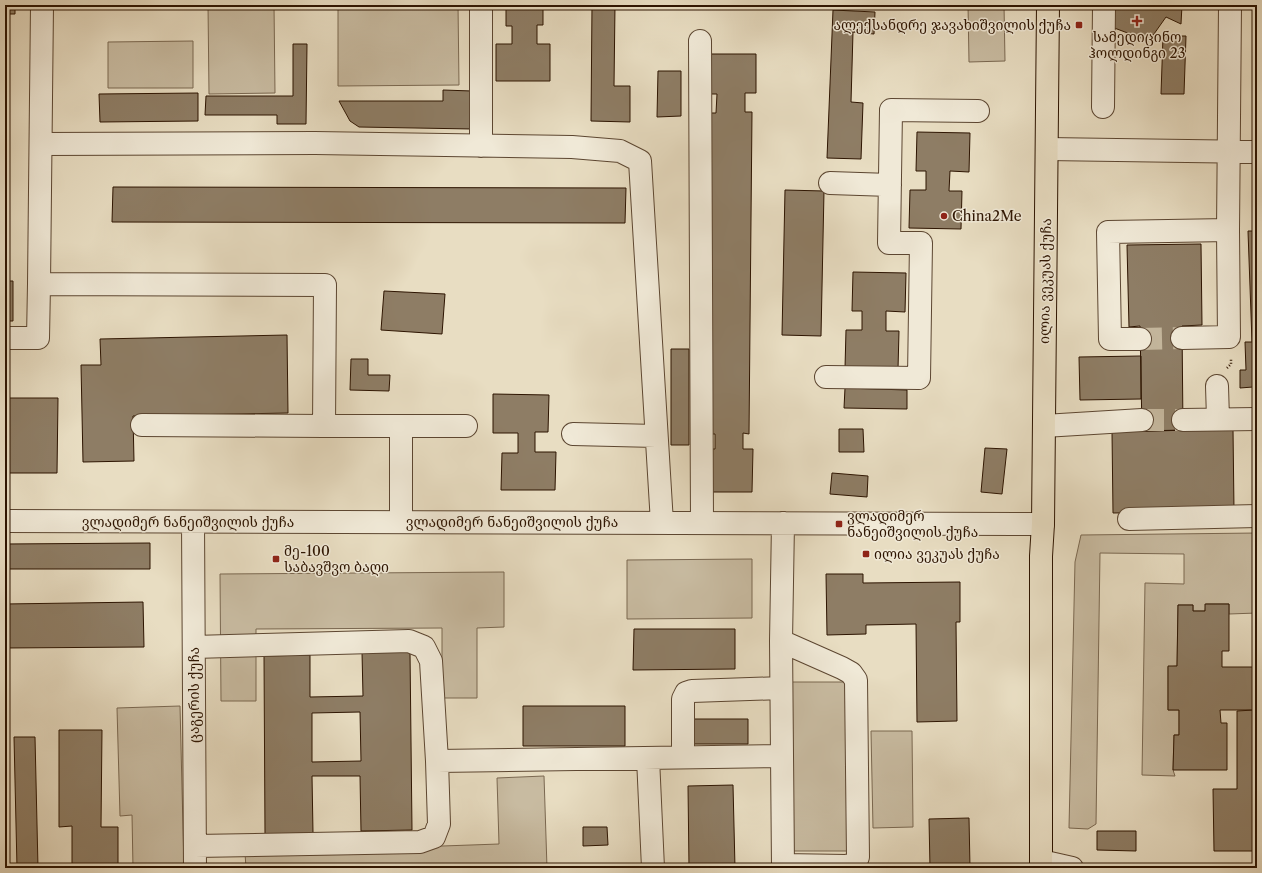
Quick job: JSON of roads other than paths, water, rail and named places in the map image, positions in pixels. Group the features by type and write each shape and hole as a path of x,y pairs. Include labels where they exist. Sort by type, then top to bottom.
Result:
{"main road":[{"name":"ილია ვეკუას ქუჩა","path":"1041,865 1041,556 1043,524 1048,5"}],"street":[{"path":"5,338 38,338 42,5"},
{"path":"481,5 481,146"},
{"path":"1103,107 1104,5"},
{"path":"1182,338 1229,337 1228,151 1230,5"},
{"path":"700,41 702,523"},
{"path":"826,377 919,378 921,243 889,243 891,110 978,111"},
{"path":"41,144 315,143 572,147 620,151 640,161 662,523"},
{"path":"1047,149 1257,152"},
{"path":"830,183 890,185"},
{"path":"1140,339 1110,339 1108,232 1228,230"},
{"path":"39,284 325,285 324,426"},
{"path":"1217,386 1218,419"},
{"path":"1183,420 1257,419"},
{"path":"1044,426 1142,420"},
{"path":"142,425 466,426"},
{"path":"401,426 401,522"},
{"path":"573,434 656,436"},
{"path":"1129,519 1257,516"},
{"name":"ვლადიმერ ნანეიშვილის ქუჩა","path":"5,521 1043,524"},
{"name":"ცაგერის ქუჩა","path":"193,522 196,868"},
{"path":"781,641 842,668 851,673 856,680 858,857 854,864 846,866 783,867 781,641 783,523"},
{"path":"194,647 409,641 424,647 431,661 439,824 434,837 420,842 195,846"},
{"path":"683,758 683,700 686,693 692,691 781,688"},
{"path":"437,761 782,756"},
{"path":"648,758 653,868"},
{"path":"1041,865 1072,868"}],"tunnel":[{"path":"1140,339 1182,338"},
{"path":"1142,420 1183,420"}],"place":[{"name":"სამედიცინო ჰოლდინგი 23","path":"1137,21"},
{"name":"ალექსანდრე ჯავახიშვილის ქუჩა","path":"1079,25"},
{"name":"China2Me","path":"944,216"},
{"name":"ვლადიმერ ნანეიშვილის ქუჩა","path":"839,524"},
{"name":"ილია ვეკუას ქუჩა","path":"866,554"},
{"name":"მე-100 საბავშვო ბაღი","path":"276,559"}]}
